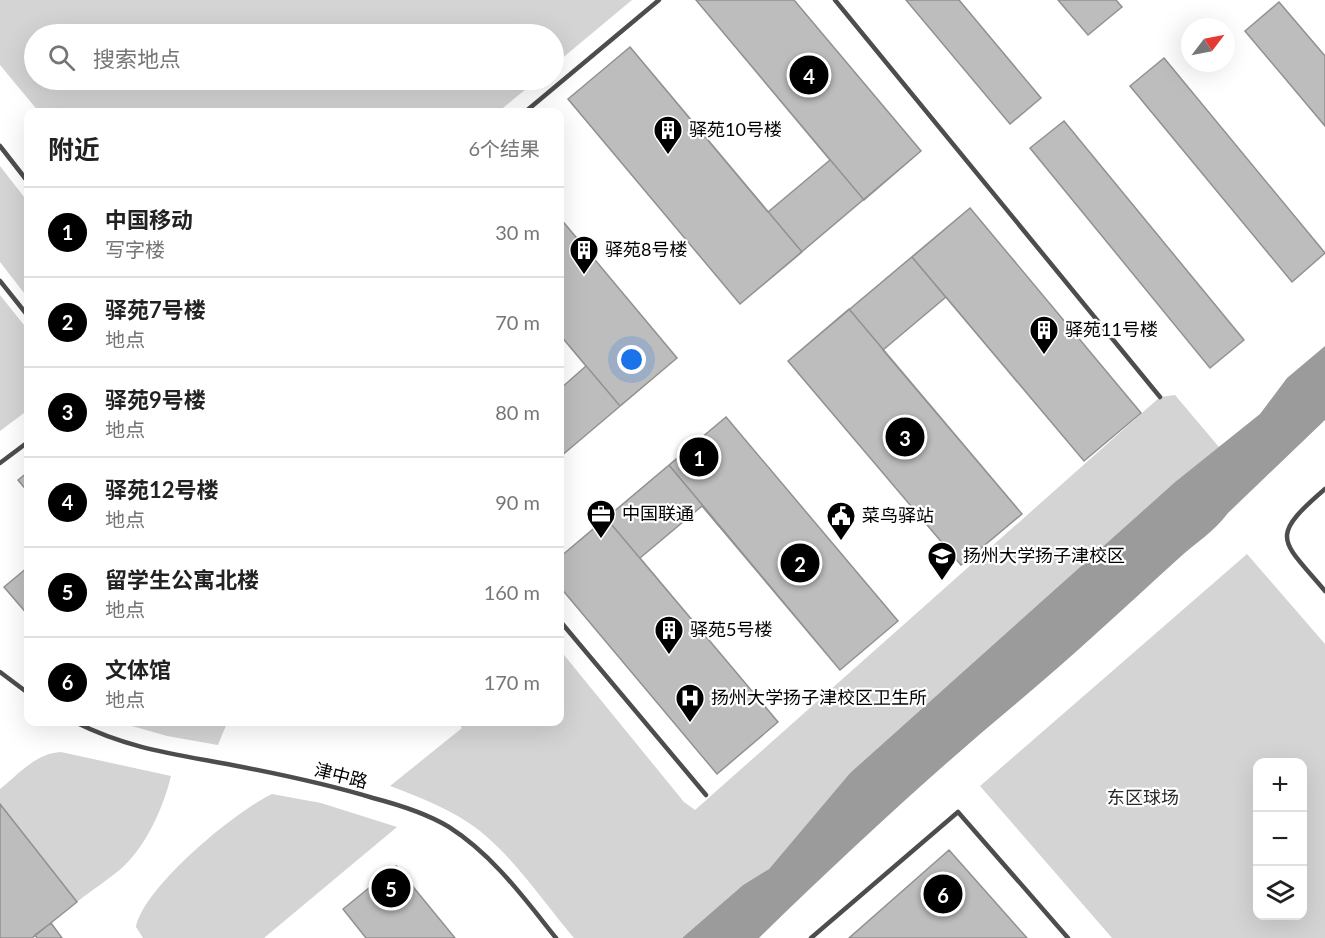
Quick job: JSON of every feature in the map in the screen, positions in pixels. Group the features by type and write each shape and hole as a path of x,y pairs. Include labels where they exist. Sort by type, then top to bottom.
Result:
{"lane":[{"path":"564,79 659,0"},
{"path":"836,0 1160,397"},
{"path":"530,108 551,90"},
{"path":"0,146 24,177"},
{"path":"0,281 24,311"},
{"path":"0,463 24,445"},
{"path":"1325,489 1296,514 1286,531 1288,548 1325,591"},
{"path":"564,626 706,795"},
{"path":"0,672 24,690"},
{"name":"津中路","path":"84,726 120,742 157,752 265,771 350,791 415,810 449,827 478,849 520,892 556,938"},
{"path":"811,938 958,812 1068,938"}],"green space":[{"path":"0,0 632,0 564,57 564,24 24,24 24,90 525,90 503,108 36,108 0,65"},
{"path":"0,166 24,197 24,293 0,262"},
{"path":"0,295 24,325 24,413 0,431"},
{"path":"1175,395 1219,447 1175,482 850,773 769,869 743,885 682,938 574,938 518,868 480,831 448,811 390,786 462,728 460,726 564,726 564,655 684,802 695,810 1160,397"},
{"name":"东区球场","path":"1247,554 1325,644 1325,938 1112,938 980,786"},
{"path":"132,726 226,726 218,745 167,736"},
{"path":"61,752 171,776 159,812 139,848 123,867 77,902 0,804 0,789 21,771 44,756"},
{"path":"272,794 321,803 397,827 264,938 143,938 136,927 155,892 214,833"}],"shaded area":[{"path":"1325,346 1325,420 1211,532 1184,553 1059,667 919,788 759,938 682,938 743,885 769,869 850,773 1175,482 1260,414 1287,378"}],"building":[{"path":"696,0 794,0 921,151 740,304 568,99 630,47 768,212 830,160"},
{"path":"696,0 794,0 921,151 864,200"},
{"path":"906,0 959,0 1041,98 1010,124"},
{"path":"1058,0 1116,0 1122,7 1088,35"},
{"path":"1279,2 1325,56 1325,126 1245,31"},
{"name":"驿苑10号楼","path":"630,47 802,252 740,304 568,99"},
{"path":"1164,58 1325,253 1292,282 1130,86"},
{"path":"1064,121 1244,340 1210,368 1030,148"},
{"path":"970,208 1141,413 1084,461 946,297 883,350 1022,514 961,565 788,361"},
{"name":"驿苑11号楼","path":"970,208 1141,413 1084,461 912,257"},
{"name":"驿苑8号楼","path":"564,223 677,358 564,454 564,385 586,366 564,340"},
{"name":"驿苑8号楼","path":"564,223 677,358 620,406 564,340"},
{"path":"849,309 1022,514 961,565 788,361"},
{"path":"726,417 898,621 840,670 702,506 640,558 778,722 717,774 564,592 564,554"},
{"path":"726,417 898,621 840,670 669,465"},
{"path":"24,475 24,487 18,480"},
{"name":"驿苑5号楼","path":"606,518 778,722 717,774 564,592 564,554"},
{"path":"24,570 24,610 4,587"},
{"path":"0,804 77,902 32,938 0,938"},
{"path":"949,850 1027,938 849,938"},
{"path":"396,866 455,938 366,938 343,909"},
{"path":"51,923 62,938 37,938 35,935"}],"place":[{"name":"驿苑12号楼","path":"809,75"},
{"name":"驿苑10号楼","path":"668,156"},
{"name":"驿苑8号楼","path":"584,276"},
{"name":"驿苑11号楼","path":"1044,356"},
{"name":"驿苑9号楼","path":"905,437"},
{"name":"中国移动","path":"699,457"},
{"name":"中国联通","path":"601,540"},
{"name":"菜鸟驿站","path":"841,542"},
{"name":"驿苑7号楼","path":"800,563"},
{"name":"扬州大学扬子津校区","path":"942,582"},
{"name":"驿苑5号楼","path":"669,656"},
{"name":"扬州大学扬子津校区卫生所","path":"690,724"},
{"name":"留学生公寓北楼","path":"391,888"},
{"name":"文体馆","path":"943,894"}]}
